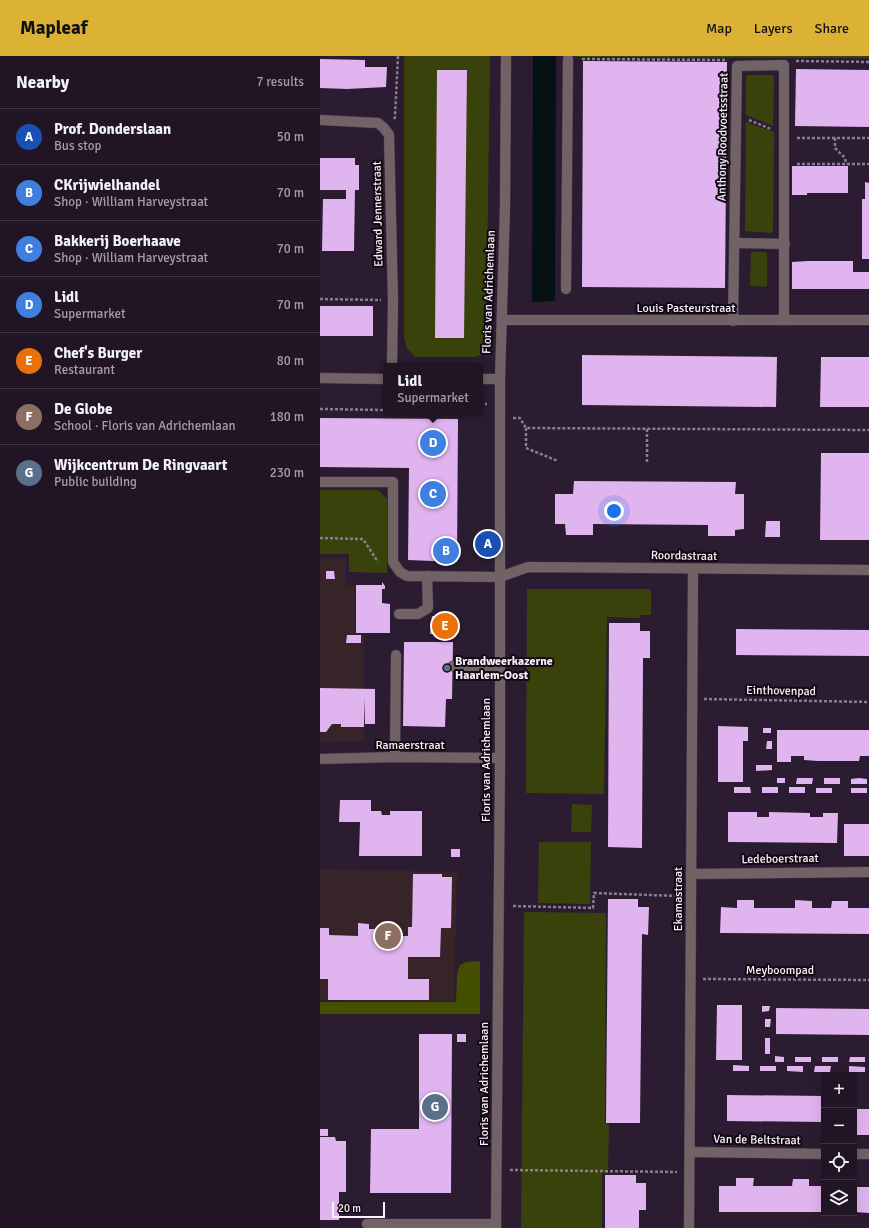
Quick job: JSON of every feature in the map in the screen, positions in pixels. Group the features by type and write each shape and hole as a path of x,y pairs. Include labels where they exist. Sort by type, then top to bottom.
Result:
{"street":[{"name":"Floris van Adrichemlaan","path":"367,1224 496,1226 500,758 500,379 506,56"},
{"path":"566,289 568,59"},
{"path":"784,65 784,320"},
{"name":"Anthony Roodvoetsstraat","path":"733,321 737,66 784,65"},
{"path":"320,120 370,122 378,123 384,128"},
{"name":"Edward Jennerstraat","path":"384,128 389,135 390,144 393,300 392,363"},
{"path":"734,243 785,244"},
{"name":"Louis Pasteurstraat","path":"502,320 869,320"},
{"path":"320,378 383,379"},
{"path":"483,379 500,379"},
{"path":"320,482 393,482 393,562 400,572 407,576 500,577"},
{"name":"Roordastraat","path":"500,577 528,567 693,570 869,570"},
{"name":"Ekamastraat","path":"689,1228 693,570"},
{"path":"400,614 418,614 428,608 427,576"},
{"path":"395,757 396,656"},
{"path":"453,666 499,666"},
{"name":"Ramaerstraat","path":"320,759 395,757 500,758"},
{"name":"Ledeboerstraat","path":"691,874 869,872"},
{"name":"Van de Beltstraat","path":"690,1152 821,1154"},
{"path":"857,1154 869,1154"}],"path":[{"path":"384,128 395,117 398,56"},
{"path":"691,56 692,60"},
{"path":"821,61 823,56"},
{"path":"568,59 642,58 728,60 737,66"},
{"path":"784,65 793,61 869,62"},
{"path":"736,115 784,136 869,138"},
{"path":"836,138 835,148 846,158 846,164"},
{"path":"784,164 869,164"},
{"path":"320,299 393,300"},
{"path":"320,409 383,410"},
{"path":"500,418 520,418 526,428 526,448 558,461"},
{"path":"526,428 869,430"},
{"path":"646,462 647,429"},
{"path":"320,538 363,539 380,565"},
{"name":"Einthovenpad","path":"692,699 869,702"},
{"path":"498,906 593,908 594,893 691,896"},
{"name":"Meyboompad","path":"691,979 869,980"},
{"path":"497,1170 690,1172"}],"shaded area":[{"path":"533,56 556,56 555,301 532,302"},
{"path":"320,558 346,558 346,585 355,586 355,634 364,635 364,741 320,742"},
{"path":"320,869 457,872 454,1002 320,1000"}],"green space":[{"path":"404,56 490,56 486,344 485,353 475,357 415,357 407,348 404,337"},
{"path":"869,56 869,58 575,57"},
{"path":"772,75 774,77 773,126 746,115 746,76"},
{"path":"746,122 774,132 773,231 771,233 745,231"},
{"path":"752,252 765,252 767,254 766,287 750,285"},
{"path":"320,490 378,490 387,499 387,573 349,572 349,554 320,554"},
{"path":"527,589 649,589 651,592 651,615 639,615 640,618 607,617 604,794 526,793"},
{"path":"572,804 592,805 591,832 571,832"},
{"path":"539,842 591,842 590,904 538,903"},
{"path":"524,912 606,913 605,1123 609,1124 608,1173 602,1173 602,1228 521,1228"},
{"path":"480,961 480,1014 320,1014 320,1002 456,1002 457,973 460,965 466,962"}],"building":[{"path":"320,59 365,60 365,67 387,67 386,87 347,89 320,88"},
{"path":"583,61 727,62 725,288 582,287"},
{"path":"796,69 869,70 869,127 795,126"},
{"path":"437,70 467,70 464,338 435,338"},
{"path":"320,158 355,158 355,165 359,165 359,190 355,190 354,251 322,251 323,199 346,199 346,190 320,190"},
{"path":"792,166 848,166 848,193 807,193 807,195 792,195"},
{"path":"865,182 869,183 869,259 862,259 862,199 865,199"},
{"path":"853,261 853,272 869,272 869,289 792,289 792,262"},
{"path":"320,306 373,306 373,336 320,336"},
{"path":"582,355 777,357 776,407 582,405"},
{"path":"821,357 869,357 869,407 820,407"},
{"path":"320,418 458,419 457,562 408,560 409,468 320,467"},
{"path":"821,453 869,453 869,540 820,540"},
{"path":"574,481 736,482 735,494 744,494 744,529 735,530 735,536 708,536 708,525 593,524 593,535 566,535 565,524 555,524 555,494 573,494"},
{"path":"766,521 780,521 780,537 765,537"},
{"path":"326,571 334,571 335,579 326,579"},
{"path":"382,582 385,589 382,589 382,603 390,604 390,633 356,633 356,585 382,585"},
{"path":"432,616 453,616 453,634 430,634"},
{"path":"609,623 640,623 640,631 650,631 650,658 643,658 642,848 608,847"},
{"path":"736,629 869,630 869,656 736,655"},
{"path":"347,635 361,635 361,643 346,643"},
{"path":"404,642 453,642 452,699 446,699 445,727 403,726"},
{"path":"320,688 375,689 375,724 365,724 364,698 364,727 341,727 341,724 332,724 326,732 320,732"},
{"path":"718,726 748,727 748,741 743,741 743,782 718,782"},
{"path":"763,728 771,728 771,733 763,733"},
{"path":"777,730 869,730 869,756 860,756 859,761 818,761 804,760 804,756 791,756 791,762 777,762"},
{"path":"767,741 772,741 772,749 766,749"},
{"path":"756,765 772,765 772,770 756,771"},
{"path":"777,778 785,778 785,783 777,783"},
{"path":"797,778 813,778 812,784 796,784"},
{"path":"824,778 840,778 840,784 824,784"},
{"path":"851,779 867,779 867,784 851,784"},
{"path":"734,787 750,787 751,793 734,793"},
{"path":"762,787 778,787 778,793 762,793"},
{"path":"789,787 805,787 805,793 789,793"},
{"path":"816,788 832,788 832,793 816,793"},
{"path":"851,788 867,788 867,793 851,793"},
{"path":"340,800 371,800 371,811 381,811 382,815 390,815 390,811 422,811 422,856 359,856 360,822 339,822"},
{"path":"728,812 757,812 757,817 769,817 769,812 810,813 810,817 823,817 823,813 838,813 837,843 728,842"},
{"path":"844,824 869,824 869,856 844,856"},
{"path":"451,849 460,849 460,857 451,857"},
{"path":"413,874 442,874 442,877 452,877 451,928 441,928 440,957 408,957 408,979 429,979 429,1000 328,1000 328,979 320,979 320,928 329,928 329,935 358,936 358,923 369,924 369,929 400,929 400,936 408,936 408,927 412,927"},
{"path":"608,899 638,899 638,907 649,907 648,935 642,934 640,1123 606,1123"},
{"path":"737,900 754,900 754,908 795,908 795,900 812,901 812,908 831,908 832,901 848,901 848,908 869,908 869,934 720,933 721,907 737,908"},
{"path":"717,1005 742,1005 742,1060 716,1060"},
{"path":"762,1006 770,1006 769,1011 762,1012"},
{"path":"776,1008 869,1009 869,1035 776,1034"},
{"path":"765,1019 771,1019 770,1027 765,1027"},
{"path":"419,1034 452,1034 451,1193 370,1193 371,1129 419,1129"},
{"path":"457,1034 466,1034 466,1042 457,1042"},
{"path":"765,1038 770,1038 770,1054 765,1054"},
{"path":"775,1056 784,1057 784,1062 775,1062"},
{"path":"795,1057 811,1057 811,1062 795,1062"},
{"path":"822,1057 838,1057 838,1062 822,1062"},
{"path":"850,1057 865,1057 865,1062 849,1062"},
{"path":"733,1065 749,1066 749,1071 733,1071"},
{"path":"760,1066 776,1066 776,1071 760,1071"},
{"path":"787,1066 803,1066 803,1072 787,1071"},
{"path":"815,1066 831,1066 830,1072 814,1072"},
{"path":"849,1066 865,1067 865,1072 849,1072"},
{"path":"727,1095 821,1096 821,1122 727,1121"},
{"path":"857,1109 869,1109 869,1135 857,1135"},
{"path":"320,1129 328,1129 328,1136 320,1136"},
{"path":"320,1137 335,1137 336,1141 346,1141 346,1192 339,1192 339,1220 320,1220"},
{"path":"605,1175 636,1175 636,1183 646,1183 646,1210 639,1210 639,1228 605,1228"},
{"path":"736,1178 754,1178 753,1186 792,1186 793,1179 809,1179 809,1186 821,1186 821,1212 719,1212 719,1186 736,1186"},
{"path":"857,1187 869,1187 869,1213 857,1212"}],"place":[{"name":"Lidl","path":"433,443"},
{"name":"Bakkerij Boerhaave","path":"433,494"},
{"name":"Prof. Donderslaan","path":"488,544"},
{"name":"CKrijwielhandel","path":"446,551"},
{"name":"Chef's Burger","path":"445,626"},
{"name":"Brandweerkazerne Haarlem-Oost","path":"447,668"},
{"name":"De Globe","path":"388,936"},
{"name":"Wijkcentrum De Ringvaart","path":"435,1107"}]}
